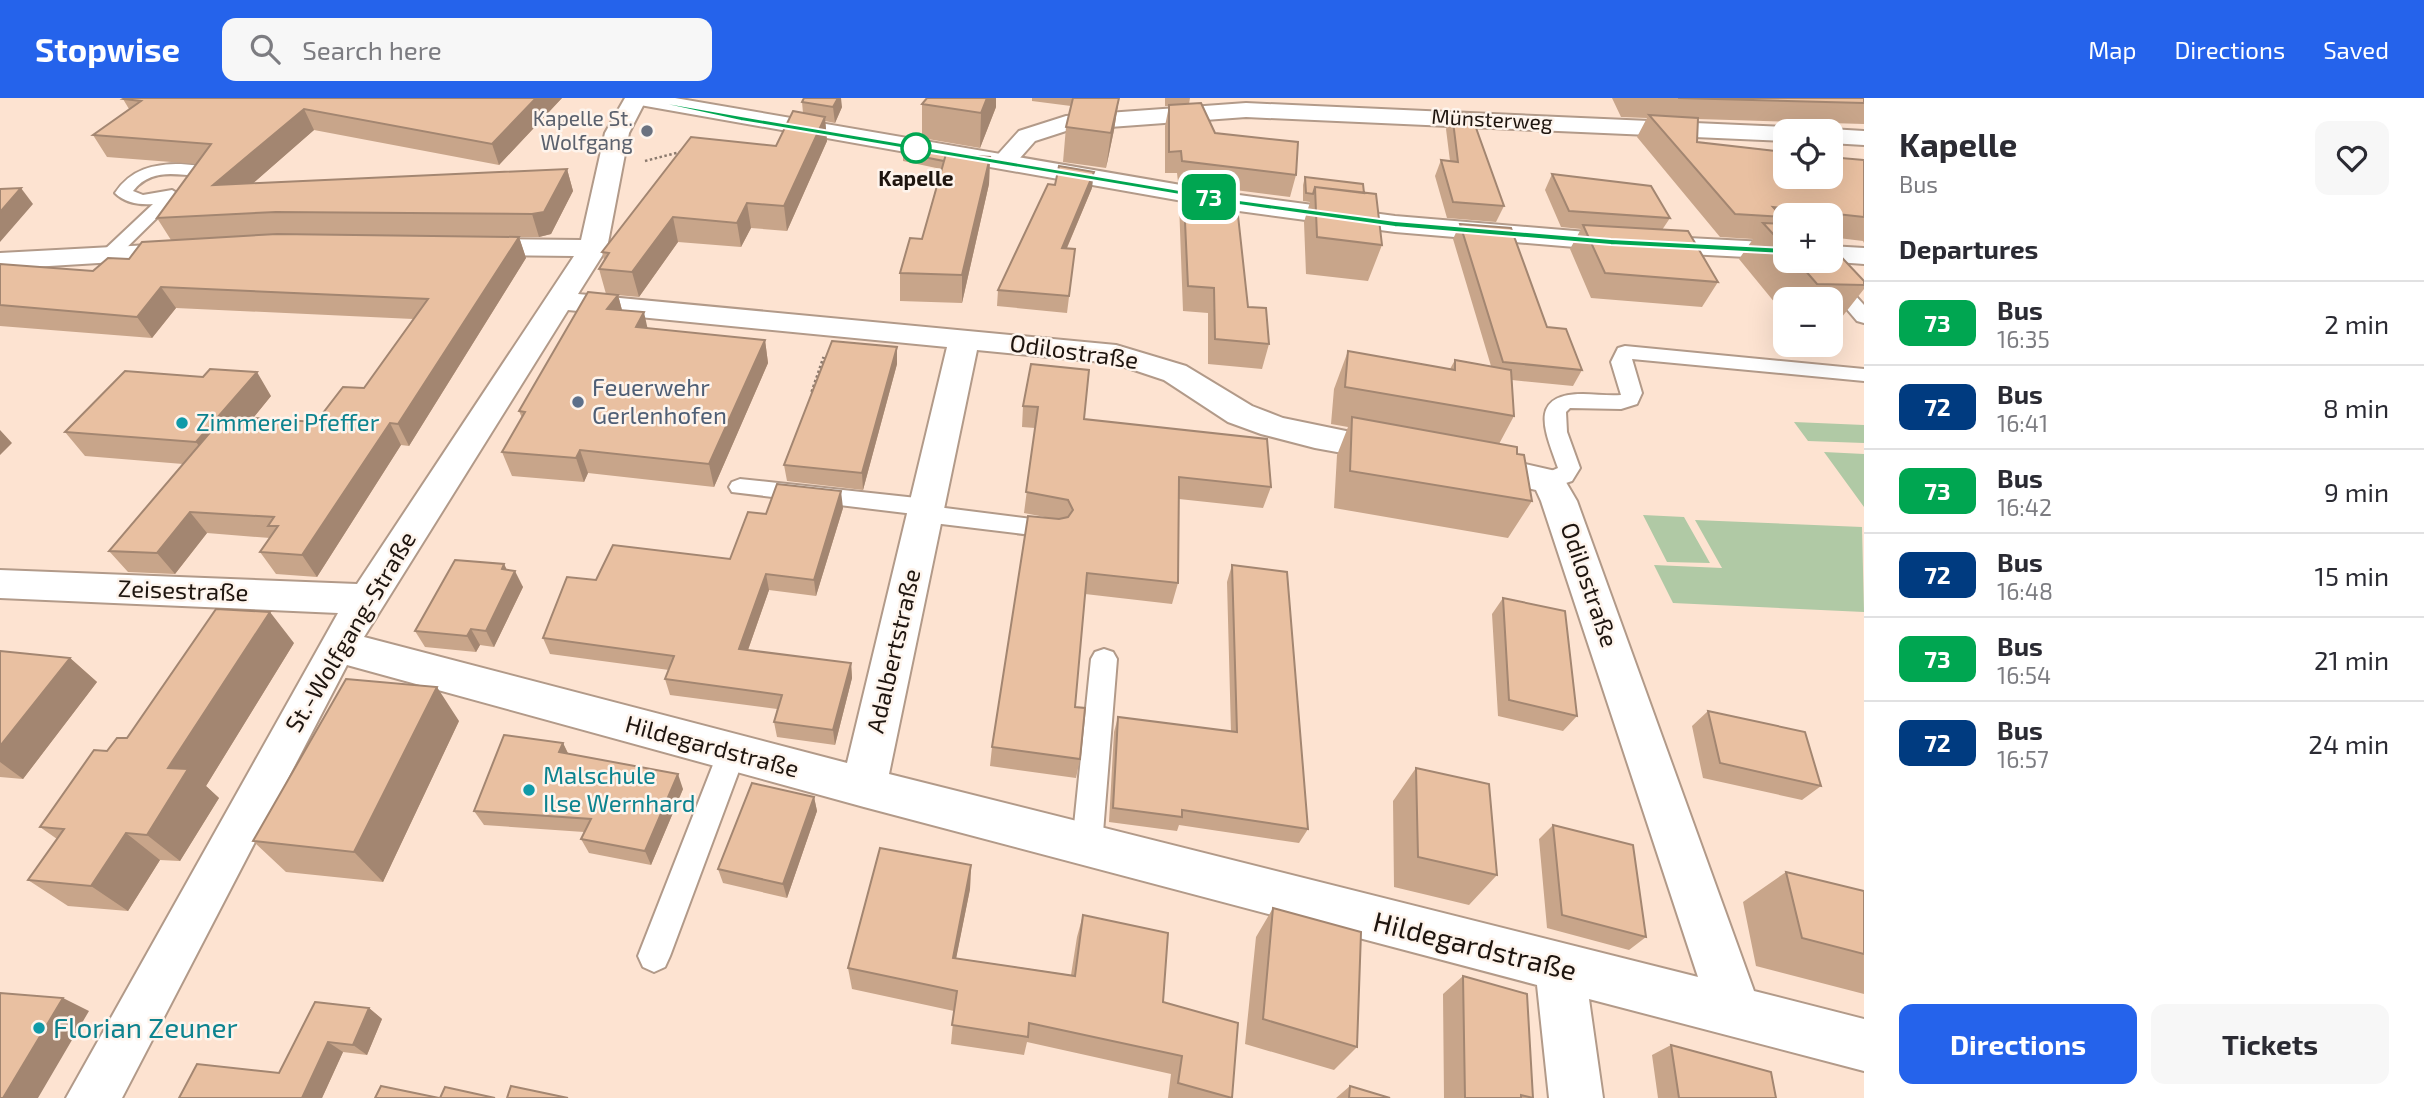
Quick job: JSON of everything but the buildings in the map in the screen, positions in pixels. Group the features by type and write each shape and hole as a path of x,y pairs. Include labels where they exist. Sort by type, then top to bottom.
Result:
{"street":[{"path":"638,98 1239,203 1395,224 1611,242 1773,250"},
{"name":"St.-Wolfgang-Straße","path":"93,1098 337,646 593,248 617,133 638,98"},
{"name":"Münsterweg","path":"1003,162 1027,136 1066,123 1246,110 1773,133"},
{"path":"1843,137 1864,138"},
{"path":"442,246 593,248"},
{"path":"0,261 208,250"},
{"path":"1843,255 1864,256"},
{"name":"Odilostraße","path":"561,301 1116,354 1175,373 1240,414 1273,426 1315,437 1518,472 1548,481 1559,501 1736,1013"},
{"name":"Adalbertstraße","path":"864,787 964,338"},
{"name":"Zeisestraße","path":"0,583 366,599"},
{"name":"Hildegardstraße","path":"337,646 864,787 1864,1045"},
{"path":"1560,968 1576,1098"}],"lane":[{"path":"109,255 169,197 203,171 172,168 152,171 126,188 123,193 130,198 141,224"},
{"path":"130,198 169,197"},
{"path":"1826,273 1864,317"},
{"path":"1548,481 1564,476 1569,468 1554,422 1555,411 1560,404 1570,401 1617,403 1630,400 1632,393 1620,362 1625,352 1864,374"},
{"path":"740,487 1056,530"},
{"path":"1087,845 1104,659"},
{"path":"654,956 733,752"}],"path":[{"path":"610,170 695,148 716,138 741,118"}],"green space":[{"path":"1794,422 1864,425 1864,443 1808,441"},
{"path":"1824,452 1864,454 1864,507"},
{"path":"1643,515 1684,517 1710,563 1667,562"},
{"path":"1695,520 1862,527 1864,612 1673,603 1654,565 1722,568"}],"bus line":[{"name":"73","path":"639,98 741,118 1239,203 1395,224 1611,242 1773,250"}],"place":[{"name":"Kapelle St. Wolfgang","path":"647,131"},
{"name":"Kapelle","path":"916,148"},
{"name":"Feuerwehr Gerlenhofen","path":"578,402"},
{"name":"Zimmerei Pfeffer","path":"182,423"},
{"name":"Malschule Ilse Wernhard","path":"529,790"},
{"name":"Florian Zeuner","path":"39,1028"}]}
